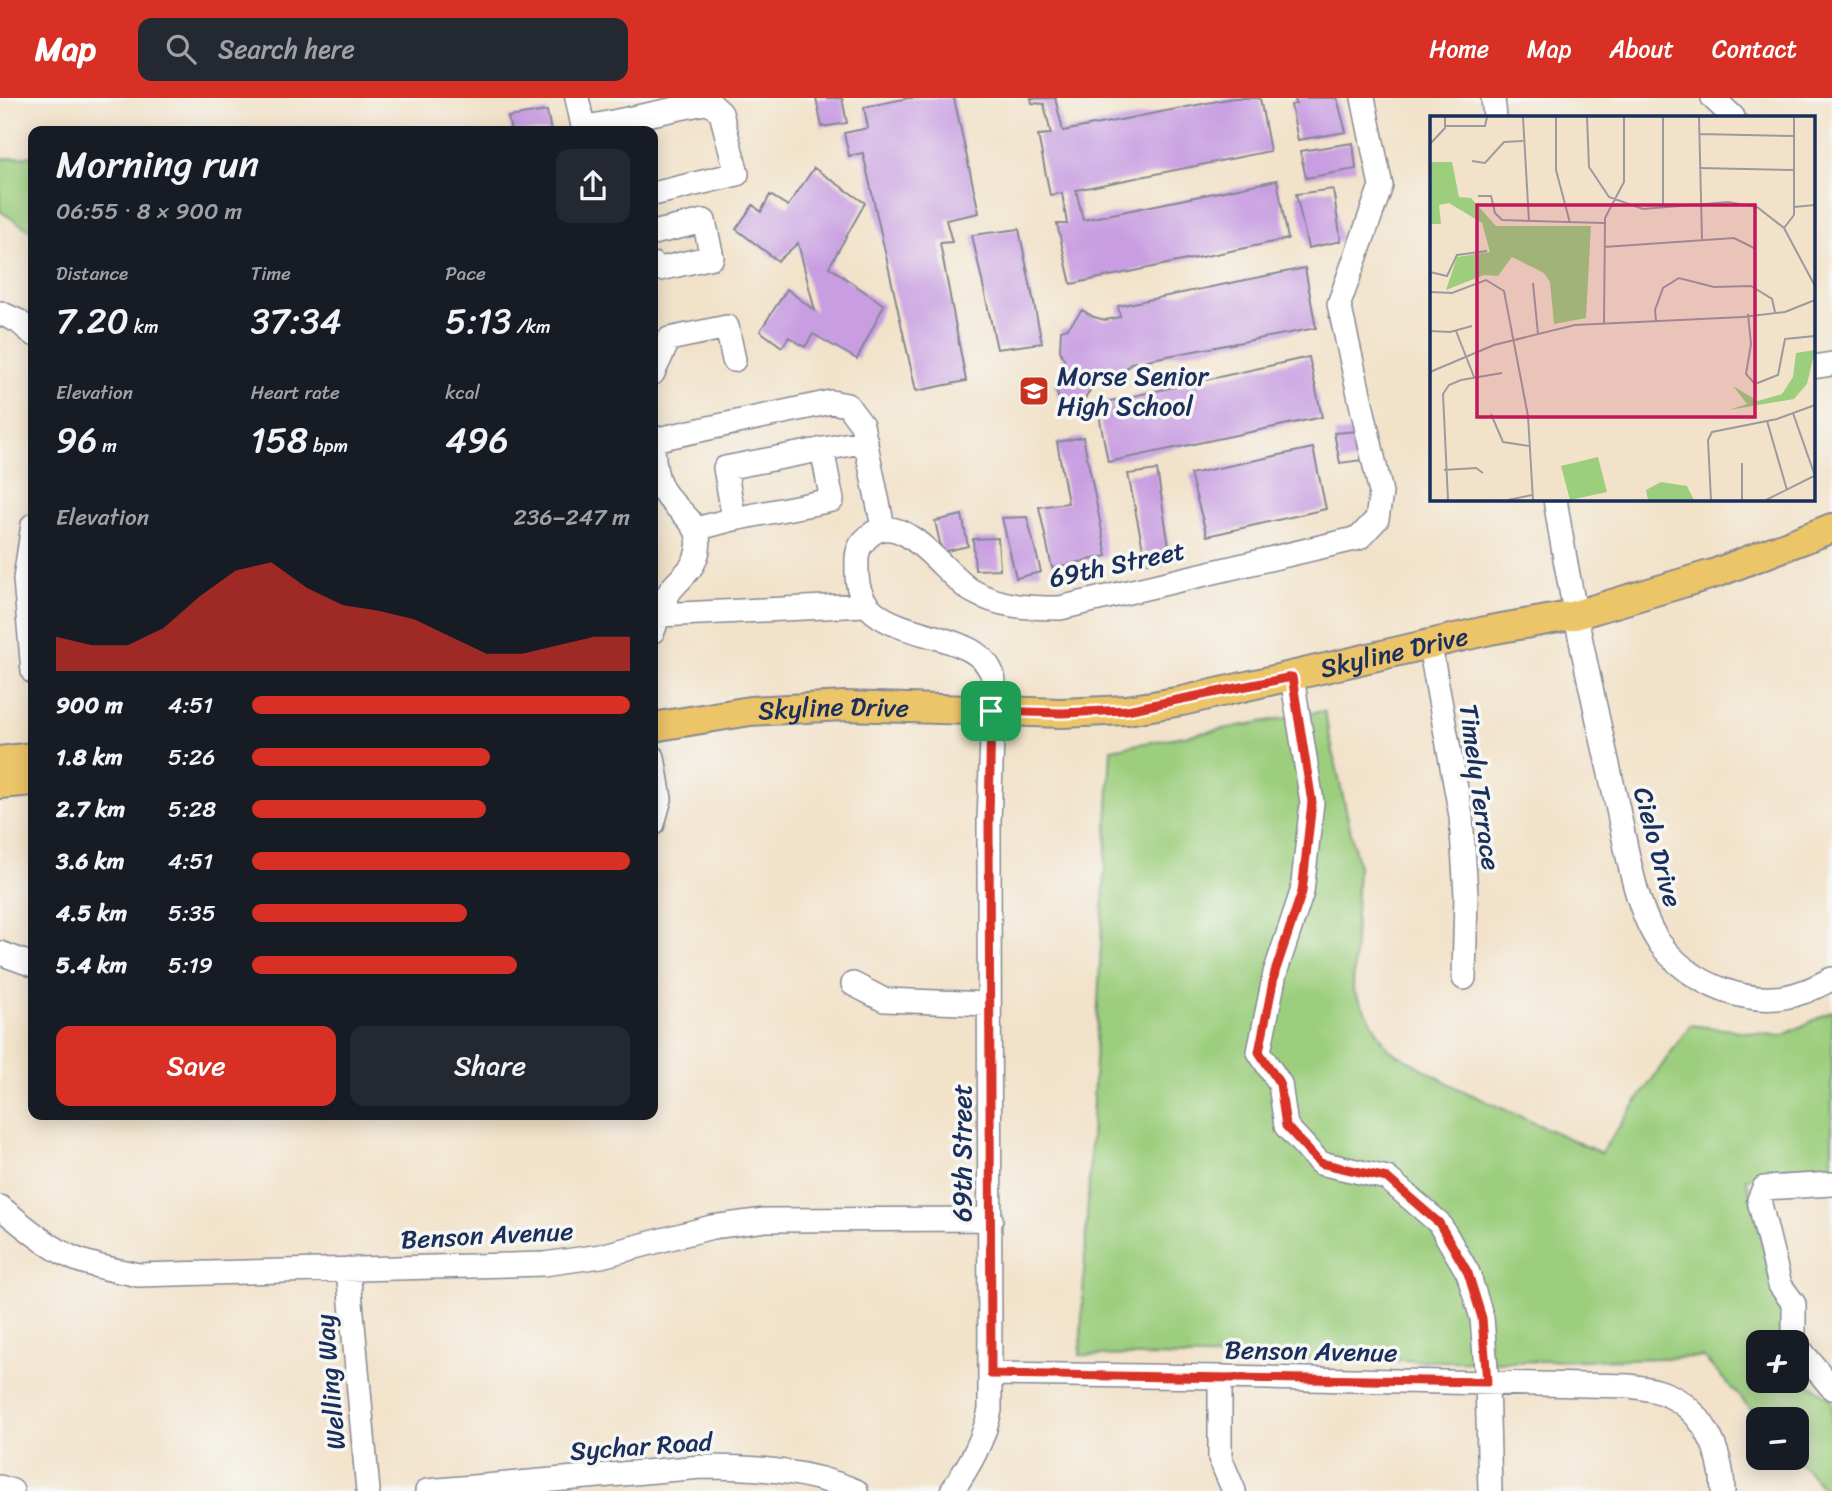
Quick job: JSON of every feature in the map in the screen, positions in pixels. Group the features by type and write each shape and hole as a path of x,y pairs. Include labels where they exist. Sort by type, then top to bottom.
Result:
{"main road":[{"name":"Skyline Drive","path":"658,726 750,711 845,706 1062,713 1127,710 1292,677 1490,630 1575,615 1716,573 1832,528"},
{"path":"0,761 28,758"},
{"path":"0,784 28,781"}],"street":[{"path":"577,98 583,126"},
{"name":"69th Street","path":"883,527 899,529 910,536 970,590 999,603 1030,608 1060,608 1359,538 1377,519 1381,493 1339,304 1381,186 1363,98"},
{"path":"1493,98 1495,116"},
{"path":"1713,98 1733,116"},
{"path":"602,126 709,102 721,113 737,174 658,193"},
{"path":"658,232 704,221 712,257 658,268"},
{"path":"0,313 18,321 28,330"},
{"path":"658,363 669,340 727,327 734,360"},
{"path":"1814,367 1832,364"},
{"path":"658,439 831,402 847,405 862,425 883,527 866,538 856,551 857,584 865,604 658,623"},
{"path":"733,519 725,468 866,441"},
{"path":"696,529 832,500 822,449"},
{"path":"658,474 660,485 696,529 698,545 694,562 669,593 658,618"},
{"name":"Cielo Drive","path":"1555,500 1575,615 1607,763 1643,912 1658,940 1691,974 1736,994 1752,997 1786,996 1802,993 1832,979"},
{"path":"28,555 24,579 28,620"},
{"name":"69th Street","path":"865,604 891,622 978,655 992,673 989,822 990,1410 987,1426 952,1491"},
{"name":"Timely Terrace","path":"1430,646 1461,816 1466,895 1464,978"},
{"path":"1292,677 1312,802 1302,892 1275,972 1259,1052 1280,1084 1286,1126 1320,1163 1387,1178 1439,1223 1468,1273 1482,1318 1490,1491"},
{"path":"658,787 658,806"},
{"path":"0,953 28,963"},
{"path":"853,984 884,1000 989,1004"},
{"path":"1795,1330 1794,1304 1780,1285 1759,1200 1764,1188 1832,1184"},
{"name":"Benson Avenue","path":"0,1207 50,1245 74,1258 138,1275 544,1264 601,1256 712,1227 765,1220 991,1219"},
{"name":"Welling Way","path":"348,1269 368,1491"},
{"path":"1809,1360 1832,1388"},
{"name":"Benson Avenue","path":"991,1374 1630,1386 1663,1393 1692,1410 1712,1439 1723,1475 1723,1491"},
{"path":"1220,1377 1220,1458 1234,1491"},
{"name":"Sychar Road","path":"427,1491 603,1484 701,1467 737,1467 807,1475 856,1491"},
{"path":"0,1487 12,1491"}],"green space":[{"path":"28,156 28,229 0,211 0,159"},
{"path":"1324,711 1358,864 1353,990 1388,1049 1459,1089 1601,1153 1690,1025 1782,1036 1832,1011 1832,1166 1746,1178 1785,1330 1746,1330 1746,1393 1809,1393 1809,1384 1832,1400 1832,1491 1826,1491 1806,1470 1809,1470 1809,1407 1749,1407 1703,1357 1504,1362 1080,1355 1111,749"}],"building":[{"path":"816,98 842,98 847,123 822,127"},
{"path":"909,98 954,98 979,213 946,220 952,242 940,243 966,381 916,391 863,153 849,156 844,133 868,128 864,107"},
{"path":"1031,98 1055,98 1063,131 1233,98 1260,98 1270,151 1076,190 1083,220 1277,180 1288,239 1071,284 1057,224 1067,224 1062,193 1050,195 1038,135 1051,134 1044,104 1032,103"},
{"path":"1295,98 1337,98 1346,132 1298,140 1291,105 1296,104"},
{"path":"547,111 550,126 510,126 508,117"},
{"path":"1353,143 1356,169 1306,178 1300,151"},
{"path":"814,168 865,203 829,267 884,305 857,359 813,334 805,347 789,337 782,347 760,331 787,289 815,311 798,243 778,261 736,229 753,205 761,212 770,195 788,206"},
{"path":"1333,189 1341,241 1308,248 1296,194"},
{"path":"1019,229 1042,343 997,349 972,235"},
{"path":"1305,268 1316,328 1131,363 1110,388 1097,379 1074,417 1060,404 1055,385 1065,363 1060,350 1061,330 1068,328 1082,310 1105,320 1120,317 1118,306"},
{"path":"1309,357 1322,417 1108,462 1097,404"},
{"path":"1359,431 1363,460 1340,463 1334,433"},
{"path":"1083,437 1107,556 1052,568 1039,507 1068,503 1057,442"},
{"path":"1313,448 1326,509 1207,536 1190,474"},
{"path":"1157,470 1171,559 1146,563 1128,474"},
{"path":"962,515 968,546 942,552 935,521"},
{"path":"1027,517 1041,572 1016,578 1002,518"},
{"path":"998,538 1000,569 975,570 973,539"}],"place":[{"name":"Morse Senior High School","path":"1034,391"}],"route":[{"path":"1292,677 1312,802 1302,892 1275,972 1259,1052 1280,1084 1286,1126 1320,1163 1387,1178 1439,1223 1468,1273 1482,1318 1487,1382 991,1374 991,711 1062,713 1127,710 1292,677"}]}
